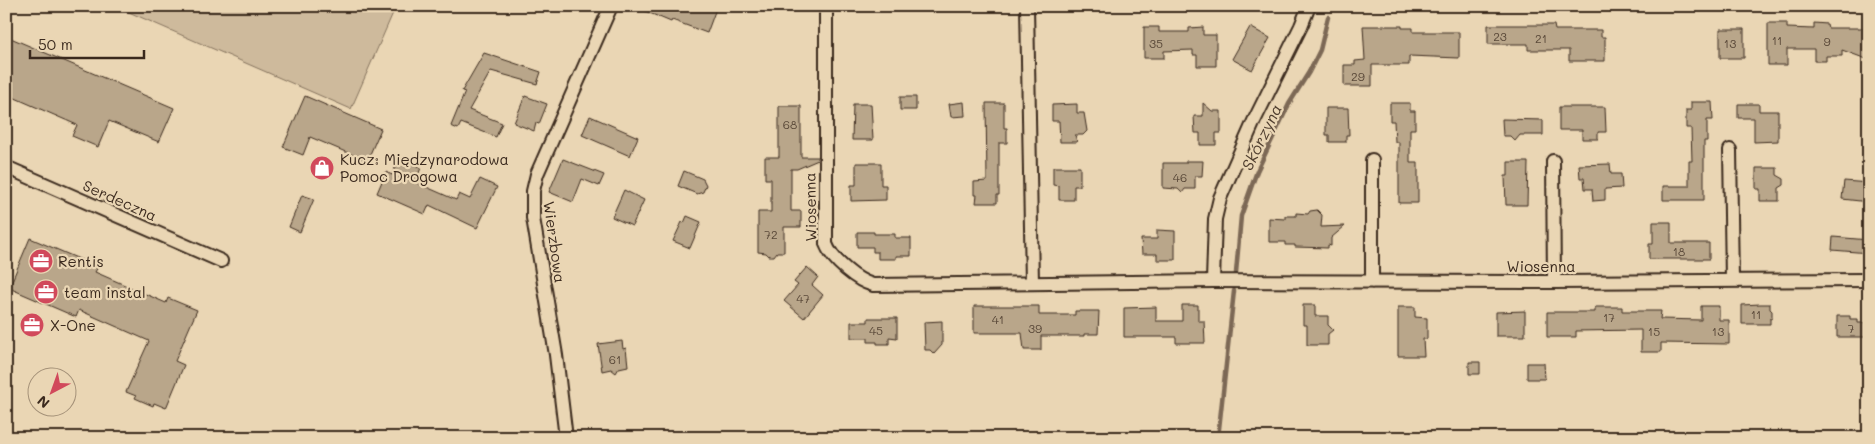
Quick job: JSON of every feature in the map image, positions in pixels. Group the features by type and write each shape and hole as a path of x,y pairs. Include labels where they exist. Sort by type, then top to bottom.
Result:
{"street":[{"name":"Wierzbowa","path":"566,438 556,355 533,218 533,190 537,174 611,6"},
{"name":"Wiosenna","path":"826,6 826,244 830,254 863,283 873,285 1213,281 1554,282 1869,280"},
{"path":"1022,6 1028,6 1032,283"},
{"path":"1213,281 1215,219 1220,198 1254,121 1309,6"},
{"path":"1730,150 1732,280"},
{"path":"1372,160 1372,282"},
{"path":"1553,161 1554,282"},
{"name":"Serdeczna","path":"6,167 221,262"}],"shaded area":[{"path":"115,6 396,6 351,109"}],"building":[{"path":"633,6 717,6 707,33 672,20 671,22"},
{"path":"1768,23 1787,23 1787,28 1814,29 1814,23 1827,24 1828,28 1869,28 1869,60 1842,50 1842,56 1826,56 1826,61 1814,61 1814,49 1787,49 1787,65 1768,65"},
{"path":"1488,25 1554,25 1555,30 1601,30 1601,37 1605,37 1605,61 1569,61 1569,50 1528,50 1528,44 1488,44"},
{"path":"1363,26 1402,26 1402,28 1413,28 1413,32 1459,32 1459,58 1409,56 1409,65 1372,65 1372,86 1344,86 1344,65 1355,65 1355,61 1365,60"},
{"path":"1144,27 1159,27 1159,32 1189,32 1189,28 1203,27 1203,35 1216,35 1216,66 1197,66 1197,55 1193,55 1193,50 1164,51 1164,58 1144,58"},
{"path":"1250,27 1270,38 1252,70 1232,59"},
{"path":"1720,29 1744,29 1744,58 1720,58"},
{"path":"6,36 174,108 159,142 109,121 98,147 72,136 77,125 6,94"},
{"path":"484,53 541,72 537,84 491,71 469,110 502,123 496,137 461,123 458,129 451,126 465,92 462,91"},
{"path":"305,96 381,129 367,161 310,137 303,155 283,147"},
{"path":"525,96 547,104 539,124 536,123 534,131 514,123"},
{"path":"900,97 916,97 916,110 900,110"},
{"path":"964,102 965,116 951,117 949,104"},
{"path":"1691,102 1712,102 1713,120 1707,120 1707,141 1704,141 1704,200 1663,200 1663,186 1689,186 1689,161 1692,161 1691,128 1686,128 1686,110 1691,110"},
{"path":"986,103 1004,103 1004,128 1007,128 1007,143 999,143 999,195 997,195 997,203 976,203 977,195 974,195 974,182 987,181"},
{"path":"1203,103 1212,111 1221,111 1221,133 1216,133 1216,145 1200,145 1200,133 1195,133 1194,116 1203,116"},
{"path":"1390,103 1410,103 1410,111 1415,111 1415,129 1410,129 1410,163 1418,163 1418,203 1399,203 1399,142 1395,142 1394,121 1390,121"},
{"path":"853,104 871,104 873,140 852,140"},
{"path":"1077,104 1077,113 1084,113 1087,131 1083,135 1075,135 1077,142 1060,142 1059,121 1052,121 1052,105"},
{"path":"1738,104 1759,104 1759,111 1778,111 1778,141 1754,142 1754,118 1738,118"},
{"path":"779,106 801,106 801,157 818,157 818,160 797,169 791,169 791,211 801,211 801,227 784,227 784,252 777,252 774,256 769,256 766,253 758,252 758,212 771,212 771,179 765,179 765,157 779,157"},
{"path":"1559,107 1605,107 1606,132 1598,132 1598,139 1582,139 1582,130 1559,130"},
{"path":"1326,108 1348,108 1349,135 1346,135 1346,142 1329,142 1329,135 1326,135"},
{"path":"590,116 638,137 630,156 582,135"},
{"path":"1502,119 1543,120 1543,135 1520,135 1515,141 1510,136 1503,136"},
{"path":"399,158 421,168 415,182 456,200 459,194 470,199 480,179 497,187 477,228 429,205 425,214 377,193 386,172 392,175"},
{"path":"563,159 604,175 599,186 582,179 573,202 549,192"},
{"path":"1186,161 1203,161 1202,176 1195,176 1195,189 1185,189 1182,193 1178,189 1163,188 1163,163 1186,163"},
{"path":"1508,162 1528,162 1527,205 1506,205 1505,176 1508,176"},
{"path":"856,163 881,163 881,185 886,185 886,200 851,201 851,185 856,185"},
{"path":"1610,164 1611,174 1621,174 1622,188 1605,189 1605,200 1593,201 1592,189 1585,189 1584,178 1580,178 1579,165"},
{"path":"1053,167 1080,167 1080,186 1074,186 1074,200 1059,200 1059,186 1053,185"},
{"path":"1756,168 1777,168 1777,175 1784,179 1784,185 1779,188 1779,201 1760,201 1760,189 1756,189"},
{"path":"684,171 703,179 706,185 703,192 697,194 678,186"},
{"path":"1844,181 1869,183 1869,202 1842,199"},
{"path":"624,190 644,200 632,226 612,217"},
{"path":"302,195 314,199 300,232 289,227"},
{"path":"1317,210 1322,215 1321,227 1345,226 1331,238 1331,246 1328,245 1328,248 1295,247 1295,245 1285,245 1285,242 1269,242 1269,218 1285,219 1285,216 1296,216 1296,213 1308,214 1310,211"},
{"path":"687,216 701,222 690,248 673,241"},
{"path":"1653,222 1671,222 1671,243 1709,243 1709,259 1649,259 1649,244 1653,244"},
{"path":"1157,230 1175,231 1175,260 1157,260 1157,254 1142,254 1141,239 1157,239"},
{"path":"857,232 895,234 895,238 911,238 911,256 896,256 896,259 878,259 878,252 873,252 873,247 857,247"},
{"path":"1833,237 1869,240 1869,253 1832,250"},
{"path":"30,238 98,267 95,272 166,303 168,298 197,310 175,361 184,365 166,408 154,403 153,406 126,392 149,341 79,310 76,317 9,288"},
{"path":"807,267 818,277 812,285 823,295 804,318 784,301 798,285 794,282"},
{"path":"1770,304 1772,318 1770,319 1770,324 1742,324 1742,305"},
{"path":"1182,305 1198,305 1198,321 1204,321 1205,343 1176,343 1176,337 1124,337 1124,308 1156,307 1156,321 1182,321"},
{"path":"1303,305 1315,305 1315,316 1328,316 1328,325 1333,330 1328,334 1328,345 1307,345 1307,325 1303,325"},
{"path":"974,306 1039,306 1039,315 1075,315 1075,311 1099,311 1098,334 1084,334 1084,336 1041,336 1041,350 1024,350 1022,333 974,333"},
{"path":"1701,306 1719,306 1719,320 1729,320 1729,344 1661,343 1661,352 1641,352 1641,330 1576,331 1576,337 1547,337 1547,312 1595,312 1595,307 1622,307 1622,311 1661,311 1660,319 1701,320"},
{"path":"1398,307 1415,307 1415,317 1427,318 1427,339 1423,339 1424,356 1398,356"},
{"path":"1525,311 1525,336 1496,336 1496,312"},
{"path":"1837,316 1850,316 1850,319 1858,319 1858,323 1866,323 1866,337 1837,337"},
{"path":"868,318 897,318 897,338 889,337 889,344 877,344 877,342 868,342 868,338 851,338 851,322 868,322"},
{"path":"942,321 942,345 934,354 930,350 925,350 924,322"},
{"path":"622,341 623,349 626,348 628,366 619,368 616,373 611,369 602,371 598,344"},
{"path":"1469,362 1480,362 1480,374 1469,374"},
{"path":"1527,363 1544,363 1545,379 1527,379"}],"waterway":[{"name":"Skórzyna","path":"1236,273 1241,216 1257,171 1289,104 1320,50 1328,17"},
{"name":"Skórzyna","path":"1218,438 1234,291"}],"place":[{"name":"Kucz: Międzynarodowa Pomoc Drogowa","path":"322,168"},
{"name":"Rentis","path":"41,261"},
{"name":"team instal","path":"46,292"},
{"name":"X-One","path":"32,325"}]}
